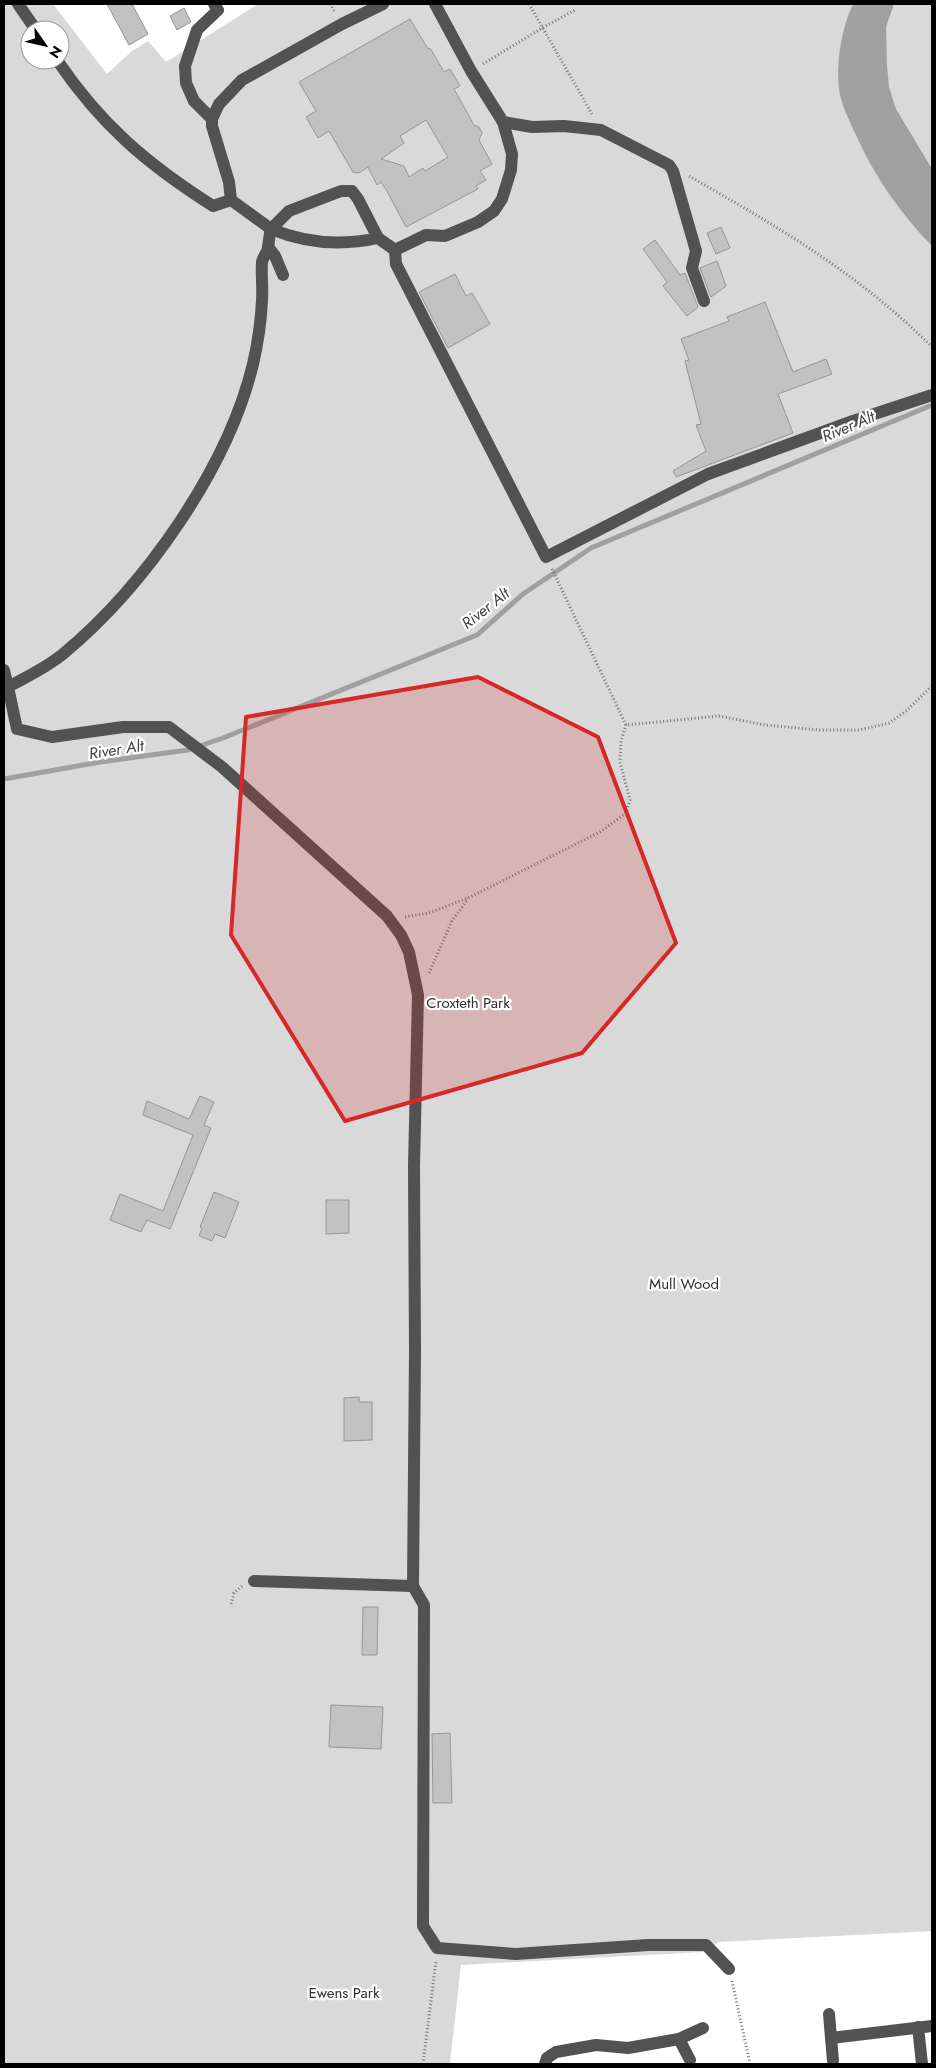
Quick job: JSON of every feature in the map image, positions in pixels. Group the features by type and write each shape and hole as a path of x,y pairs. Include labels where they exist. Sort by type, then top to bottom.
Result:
{"street":[{"path":"18,4 29,20"},
{"path":"212,119 194,101 186,83 185,66 197,30 218,10 214,4"},
{"path":"378,238 343,244 322,242 271,229 231,200 229,182 212,126 212,119 219,104 242,80 342,24 383,4"},
{"path":"395,250 426,235 445,236 478,222 494,210 502,199 511,170 512,154 503,122 435,4"},
{"path":"64,70 90,106 134,150 213,206 231,200"},
{"path":"503,122 532,127 564,126 601,130 668,165 673,171 696,251 692,268 704,301"},
{"path":"6,687 36,673 62,655 117,600 155,555 204,481 230,431 253,364 262,300 262,262 268,247 271,229 289,211 341,191 352,191 378,238 395,250"},
{"path":"268,247 275,256 283,275"},
{"path":"395,250 396,264 546,557 708,474 853,421 932,395"},
{"path":"4,670 6,687 17,729 52,737 123,727 169,727 222,767 320,858 387,916 402,935 409,952 418,995 414,1166 413,1586 424,1605 423,1926 437,1948 516,1954 648,1945 706,1944 729,1969"},
{"path":"254,1581 413,1586"},
{"path":"829,2014 834,2061"},
{"path":"831,2038 932,2026"},
{"path":"918,2027 922,2064"},
{"path":"546,2064 548,2058 556,2052 596,2045 628,2048 679,2039 703,2028"},
{"path":"679,2039 690,2060"}],"path":[{"path":"529,4 601,130"},
{"path":"472,70 575,10"},
{"path":"668,165 800,241 887,303 932,347"},
{"path":"387,916 407,917 429,913 468,898 600,832 626,813 630,800 620,762 621,741 626,725 551,567"},
{"path":"626,725 719,716 766,726 819,730 859,730 889,723 906,711 932,686"},
{"path":"418,995 452,921 468,898"},
{"path":"230,1604 234,1592 245,1582 254,1581"},
{"path":"423,2064 437,1948"},
{"path":"729,1969 750,2064"}],"highlighted area":[{"path":"478,677 598,737 676,943 582,1053 345,1121 231,935 246,717"}],"green space":[{"name":"Croxteth Park","path":"4,4 53,4 65,20 20,20 20,70 70,70 70,26 107,74 132,51 148,41 166,62 255,6 254,4 932,4 932,1931 719,1942 703,1952 461,1965 450,2064 4,2064"}],"shaded area":[{"path":"853,4 894,4 886,27 889,87 896,109 932,169 932,246 909,220 879,179 862,149 842,101 838,80 839,58 845,24"}],"building":[{"path":"107,4 132,4 148,34 129,45"},
{"path":"184,8 191,22 177,30 170,16"},
{"path":"410,19 444,72 450,69 460,86 454,89 474,125 479,127 482,133 479,140 492,164 480,171 486,180 476,186 478,189 406,227 387,191 381,182 377,185 368,167 359,173 353,172 329,131 318,138 306,117 316,111 299,82","holes":["426,120 448,157 425,171 423,168 409,177 404,166 381,159 404,143 400,136"]},
{"path":"721,227 730,248 716,254 707,233"},
{"path":"655,240 680,275 685,273 698,307 687,316 663,286 667,282 643,249"},
{"path":"717,261 726,286 711,297 700,268"},
{"path":"455,274 466,296 472,293 490,324 448,348 419,292"},
{"path":"765,302 793,372 826,359 832,374 778,394 793,433 676,477 673,471 706,451 696,425 701,424 685,361 689,360 681,339 729,321 727,317"},
{"path":"200,1096 214,1102 204,1125 211,1128 170,1229 147,1220 141,1232 110,1220 120,1194 163,1211 193,1135 143,1115 147,1101 189,1119"},
{"path":"214,1192 239,1202 225,1238 215,1234 212,1241 199,1236 202,1228 200,1227"},
{"path":"326,1200 349,1200 349,1233 326,1234"},
{"path":"359,1397 359,1402 372,1402 372,1440 344,1441 344,1398"},
{"path":"363,1607 378,1607 377,1655 362,1655"},
{"path":"331,1705 383,1707 381,1749 329,1747"},
{"path":"450,1733 452,1803 433,1803 432,1734"}],"waterway":[{"name":"River Alt","path":"4,779 100,762 188,750 223,738 477,635 523,594 591,548 932,405"}],"park label":[{"name":"Mull Wood","path":"684,1284"},
{"name":"Ewens Park","path":"344,1993"}]}
